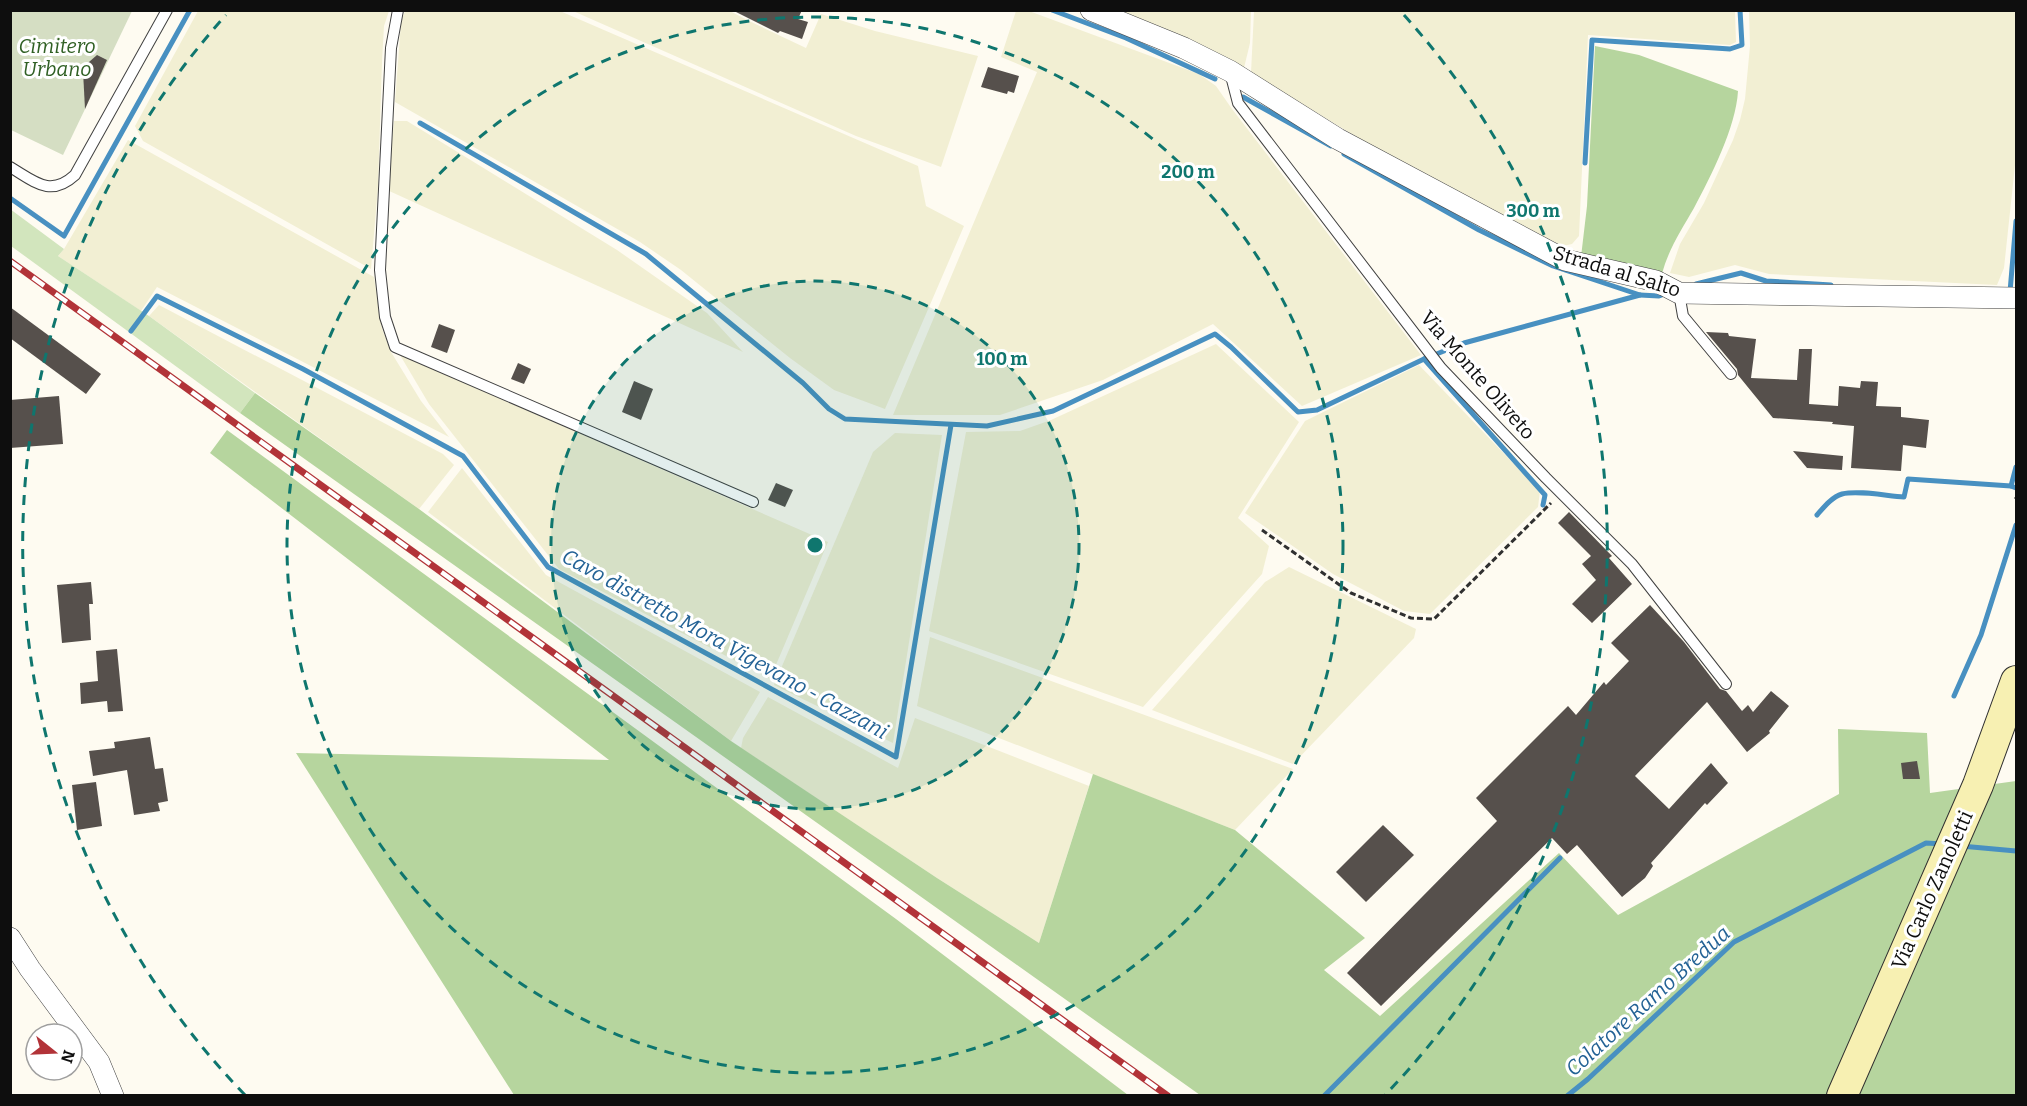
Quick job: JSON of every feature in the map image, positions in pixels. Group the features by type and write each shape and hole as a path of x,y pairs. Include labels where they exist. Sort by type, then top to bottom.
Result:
{"main road":[{"name":"Via Carlo Zanoletti","path":"1842,1095 1978,784 2016,681"}],"street":[{"name":"Strada al Salto","path":"1095,11 1184,48 1230,71 1338,139 1565,260 1656,281 1675,291 2016,298"},
{"path":"10,938 30,969 99,1062 113,1095"}],"lane":[{"path":"10,167 45,186 56,187 67,183 75,175 167,10"},
{"path":"398,10 391,48 380,270 385,317 395,347 753,502"},
{"name":"Via Monte Oliveto","path":"1230,71 1238,103 1437,362 1632,564 1726,684"},
{"path":"1675,291 1683,316 1731,374"}],"path":[{"path":"1262,530 1351,592 1412,618 1434,619 1561,493"}],"shaded area":[{"path":"198,11 389,11 384,26 378,187 371,269 143,141 135,126"},
{"path":"405,11 560,11 918,166 926,206 964,226 885,409 834,390 790,358 681,270 640,242 395,102 401,22"},
{"path":"573,11 730,11 806,48 821,14 875,31 978,56 941,167 856,136"},
{"path":"1016,11 1029,11 1199,74 1216,86 1421,355 1302,406 1213,324 1103,380 1000,415 893,415 1037,72 1001,57"},
{"path":"1115,11 1251,11 1250,43 1244,68"},
{"path":"1254,11 1735,11 1736,42 1730,45 1588,35 1579,236 1572,244 1563,246 1423,177 1251,73"},
{"path":"1749,11 2016,11 2016,156 2004,268 1997,285 1769,274 1735,265 1689,277 1670,273 1680,244 1704,203 1740,120 1745,99 1750,46"},
{"path":"394,121 407,121 617,250 707,313 743,352 387,190"},
{"path":"128,140 374,277 382,329 391,352 421,401 449,437 157,287 141,311 58,256"},
{"path":"159,305 443,454 454,465 419,509 149,316"},
{"path":"1216,344 1299,422 1238,518 1269,546 1262,574 1143,707 929,631 966,432 1020,431 1051,420"},
{"path":"400,355 828,542 770,679 559,569 429,404"},
{"path":"1419,365 1540,491 1538,507 1430,614 1404,611 1333,574 1245,513 1305,421"},
{"path":"895,433 942,435 893,743 774,685 873,452"},
{"path":"462,468 546,575 760,692 731,741 428,512"},
{"path":"1289,567 1416,629 1414,638 1293,764 1152,710 1265,582"},
{"path":"930,637 1293,769 1235,830 917,706"},
{"path":"768,697 898,768 915,718 1089,786 1039,943 741,748 743,738"}],"green space":[{"name":"Cimitero Urbano","path":"10,11 132,11 63,155 11,130"},
{"path":"1595,46 1639,55 1738,91 1733,120 1722,151 1672,248 1662,274 1581,257 1587,206"},
{"path":"10,209 64,249 58,256 149,316 255,393 240,413 11,246"},
{"path":"255,393 419,509 731,741 1039,943 1093,774 1235,830 1365,938 1324,970 1380,1016 1559,853 1618,915 1839,794 1838,729 1927,733 1930,793 2016,781 2016,1095 1200,1095 240,413"},
{"path":"227,430 896,919 1128,1095 514,1095 296,753 609,760 210,453"}],"building":[{"path":"732,10 802,10 798,19 808,22 802,39 780,31 778,33"},
{"path":"97,55 107,60 85,109 83,71"},
{"path":"988,67 1019,76 1014,93 1008,91 1007,94 981,87"},
{"path":"10,307 101,374 86,394 10,338"},
{"path":"439,324 455,330 447,353 431,347"},
{"path":"1706,332 1728,333 1729,336 1756,339 1751,378 1797,380 1799,349 1812,349 1809,404 1838,406 1839,386 1860,388 1861,381 1878,382 1876,406 1901,407 1901,417 1929,420 1926,448 1903,445 1901,471 1851,468 1854,426 1832,424 1833,422 1773,418"},
{"path":"518,363 531,369 524,384 511,379"},
{"path":"634,381 653,389 641,420 622,412"},
{"path":"59,396 63,444 10,448 10,400"},
{"path":"1793,451 1843,456 1842,470 1807,468"},
{"path":"776,483 793,490 785,507 768,500"},
{"path":"1569,512 1612,556 1609,558 1632,584 1592,623 1572,604 1596,580 1582,564 1591,556 1558,523"},
{"path":"91,582 93,604 89,604 91,640 62,643 57,585"},
{"path":"1650,605 1684,642 1720,689 1726,691 1742,711 1748,705 1753,712 1771,691 1789,706 1769,731 1770,733 1747,752 1707,702 1635,776 1669,809 1711,763 1728,783 1707,805 1705,803 1651,863 1653,866 1645,878 1622,897 1577,845 1567,854 1552,838 1381,1006 1347,973 1497,821 1476,798 1568,706 1576,715 1604,682 1606,685 1629,661 1611,643"},
{"path":"117,649 123,711 108,712 107,701 81,704 80,683 98,681 96,651"},
{"path":"150,737 155,769 163,768 168,801 158,803 160,811 134,815 127,770 93,776 89,751 115,748 114,742"},
{"path":"1917,761 1920,779 1903,779 1901,763"},
{"path":"96,782 102,826 77,830 72,785"},
{"path":"1383,825 1414,855 1366,902 1336,872"}],"waterway":[{"path":"10,198 64,236 190,10"},
{"path":"1052,10 1126,38 1215,79"},
{"name":"Cavo distretto Mora Vigevano - Cazzani","path":"1585,163 1592,40 1730,49 1742,45 1740,10"},
{"name":"Cavo distretto Mora Vigevano - Cazzani","path":"1243,97 1331,146"},
{"name":"Cavo distretto Mora Vigevano - Cazzani","path":"420,123 646,254 803,383 829,409 845,419 987,426 1053,411 1215,334 1298,412 1317,410 1424,359 1464,343 1640,295"},
{"name":"Cavo distretto Mora Vigevano - Cazzani","path":"1344,154 1479,230 1553,266 1640,295 1659,296 1667,293"},
{"name":"Cavo distretto Mora Vigevano - Cazzani","path":"2010,292 2016,221"},
{"name":"Cavo distretto Mora Vigevano - Cazzani","path":"1696,284 1741,273 1766,281 1831,285"},
{"name":"Cavo distretto Mora Vigevano - Cazzani","path":"131,331 157,296 303,369 463,456 548,567 896,757 951,425"},
{"name":"Cavo distretto Mora Vigevano - Cazzani","path":"1424,359 1545,495 1543,505"},
{"name":"Cavo distretto Mora Vigevano - Cazzani","path":"2016,467 2011,486 2016,488"},
{"name":"Cavo distretto Mora Vigevano - Cazzani","path":"1817,515 1832,500 1842,494 1865,493 1904,497 1908,479 2011,486"},
{"name":"Cavo distretto Mora Vigevano - Cazzani","path":"1954,696 1981,635 2016,525"},
{"name":"Colatore Ramo Bredua","path":"1567,1096 1734,942 1926,843 1943,844"},
{"name":"Colatore Ramo Bredua","path":"1961,846 2016,851"},
{"path":"1324,1096 1560,858"}],"railway":[{"path":"10,261 1168,1096"}]}
